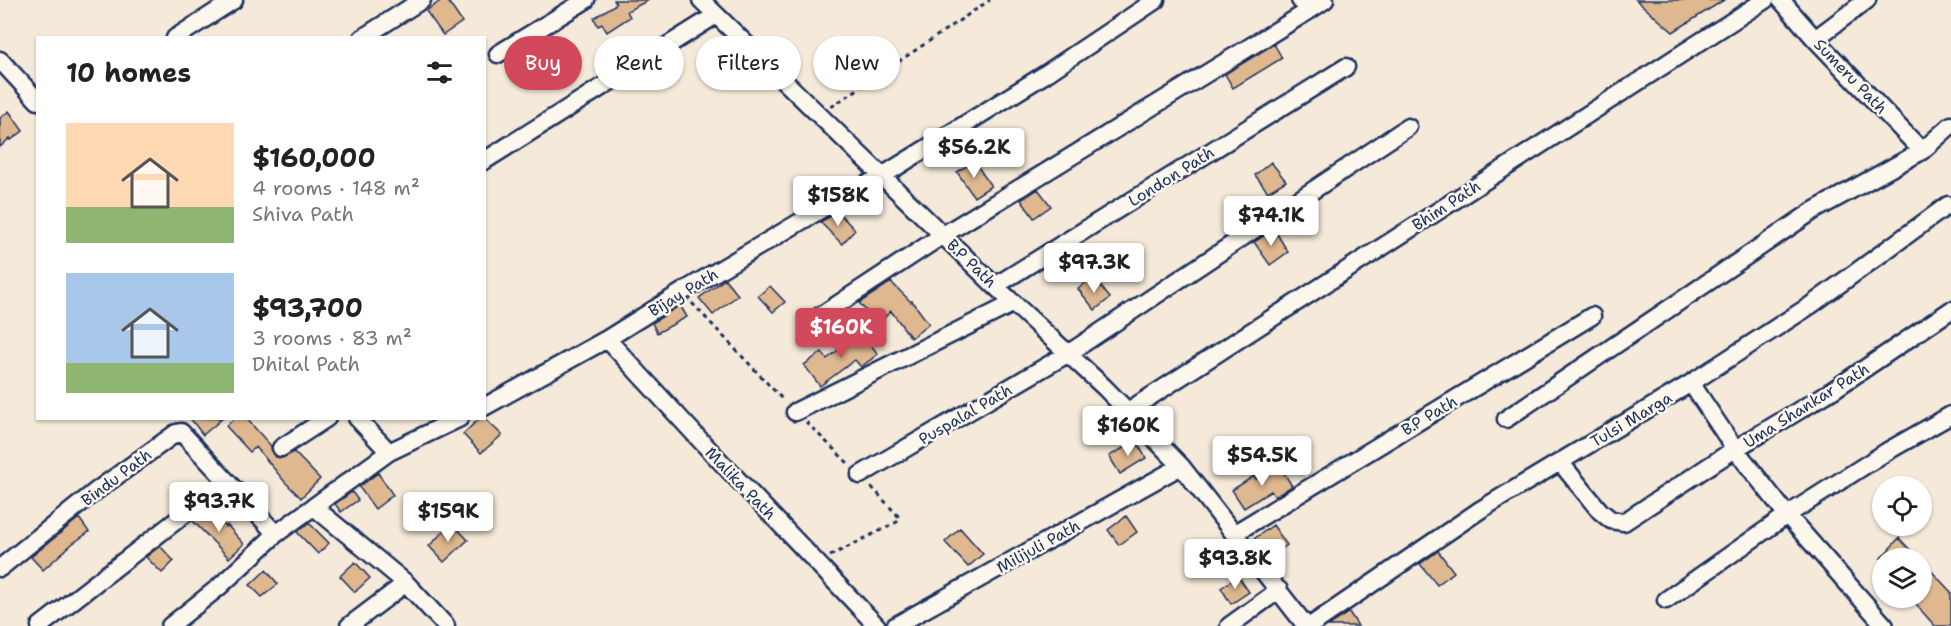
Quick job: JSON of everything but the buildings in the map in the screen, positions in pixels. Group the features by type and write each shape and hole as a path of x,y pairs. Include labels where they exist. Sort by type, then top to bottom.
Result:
{"street":[{"path":"178,36 234,0"},
{"path":"365,36 422,0"},
{"path":"498,54 586,0"},
{"name":"B.P Path","path":"701,0 995,286 1069,353 1128,411 1181,466 1308,626"},
{"name":"Bijay Path","path":"486,405 607,339 820,210 882,176 1044,75 1156,0"},
{"path":"817,318 943,235 1305,5 1325,0"},
{"name":"Bhim Path","path":"1128,411 1765,0"},
{"name":"Sumeru Path","path":"1781,0 1922,151"},
{"path":"1815,39 1867,0"},
{"path":"486,160 716,15"},
{"path":"0,60 36,99"},
{"name":"London Path","path":"995,286 1346,67"},
{"path":"1506,419 1813,211 1922,151 1951,125"},
{"name":"Puspalal Path","path":"860,475 1069,353 1408,127"},
{"name":"Tulsi Marga","path":"1308,626 1480,510 1691,383 1811,305 1948,205"},
{"path":"795,412 1014,303"},
{"name":"Uma Shankar Path","path":"1885,626 1786,515 1735,449 1833,390 1951,310"},
{"name":"B.P Path","path":"1235,533 1592,316"},
{"name":"Malika Path","path":"607,339 877,626"},
{"path":"1560,462 1600,511 1611,520 1624,522 1735,449 1691,383"},
{"path":"1666,600 1786,515 1886,452 1951,415"},
{"path":"280,448 324,420"},
{"path":"359,420 389,452"},
{"path":"170,626 219,586 276,534 389,452 456,420"},
{"name":"Bindu Path","path":"0,568 96,491 176,433 184,433 226,482 276,534"},
{"name":"Milijuli Path","path":"895,626 1181,466"},
{"path":"40,626 226,482"},
{"path":"314,507 406,583 447,626"},
{"path":"349,626 406,583"},
{"path":"1229,626 1279,590"}],"path":[{"path":"819,114 990,0"},
{"path":"682,292 795,412 860,475 899,517 892,525 818,562"}]}
